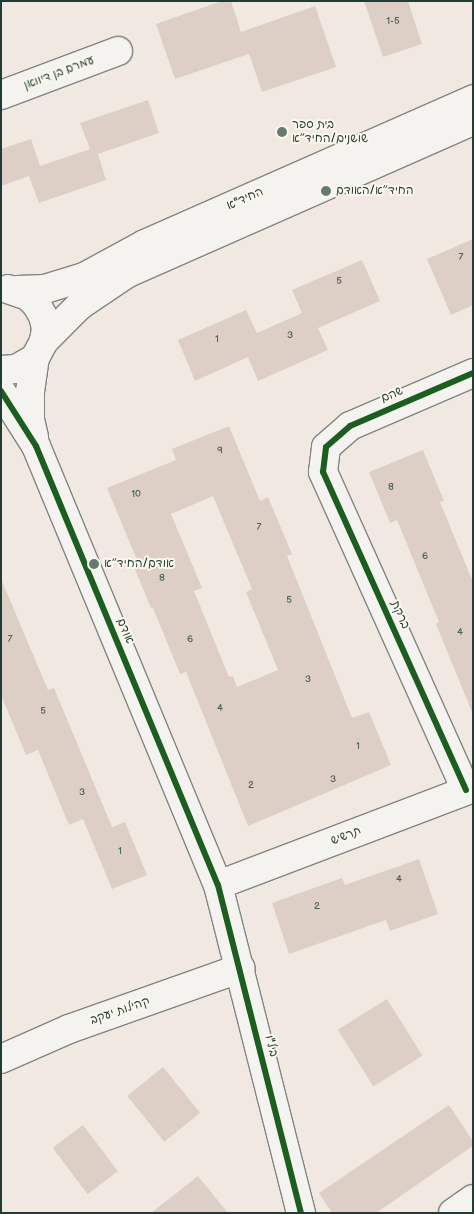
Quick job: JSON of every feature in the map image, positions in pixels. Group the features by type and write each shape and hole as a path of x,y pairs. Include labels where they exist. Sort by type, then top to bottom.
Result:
{"street":[{"name":"עמרם בן דיוואן","path":"1,95 118,51"},
{"name":"החיד\"א","path":"8,287 46,289 84,277 145,244 473,99"},
{"name":"החיד\"א","path":"1,370 16,369 40,349 79,306 128,273 473,121"},
{"name":"אודם","path":"8,287 33,300 43,316 46,328 30,392 30,419 36,446"},
{"name":"שהם","path":"326,447 350,426 473,373"},
{"name":"אודם","path":"1,391 36,446 218,885"},
{"name":"ברקת","path":"326,447 323,472 470,789"},
{"name":"תרשיש","path":"218,885 470,789"},
{"name":"ביל\"ו","path":"218,885 241,968 301,1213"},
{"name":"קהילות יעקב","path":"1,1059 69,1029 241,968"},
{"path":"453,1213 473,1199"}],"building":[{"path":"222,1 231,1 241,32 315,6 336,67 262,92 249,54 175,79 156,24"},
{"path":"364,1 408,1 422,44 383,57"},
{"path":"148,100 159,133 98,154 106,180 39,203 29,176 1,186 1,149 31,139 40,166 90,149 80,123"},
{"path":"473,239 473,305 451,315 427,259"},
{"path":"362,260 380,301 318,328 328,350 258,381 248,357 195,381 178,340 246,310 257,333 302,313 292,290"},
{"path":"229,426 260,501 268,497 292,554 287,556 352,718 369,712 391,765 248,826 186,672 180,674 153,608 151,608 132,562 137,560 107,488 176,460 172,449","holes":["213,496 252,589 246,592 278,670 237,687 233,676 229,677 194,591 202,588 171,514"]},
{"path":"423,450 444,501 440,502 473,582 472,712 436,624 439,622 397,520 390,523 369,472"},
{"path":"1,579 48,690 54,688 112,827 125,822 147,875 112,889 83,819 69,825 38,750 26,755 1,695"},
{"path":"419,859 438,914 390,931 386,920 289,954 272,903 342,878 345,885"},
{"path":"387,999 423,1056 373,1087 338,1030"},
{"path":"163,1067 200,1113 164,1142 127,1096"},
{"path":"449,1105 473,1141 473,1146 376,1213 332,1213 319,1193"},
{"path":"83,1125 118,1171 88,1194 53,1148"},
{"path":"198,1176 228,1213 151,1213"}],"cycle path":[{"path":"466,790 323,472 326,447 350,426 473,373"},
{"path":"1,391 36,446 218,885 301,1213"}],"place":[{"name":"בית ספר שושנים/החיד״א","path":"282,132"},
{"name":"החיד״א/האודם","path":"326,191"},
{"name":"אודם/החיד״א","path":"94,564"}]}
